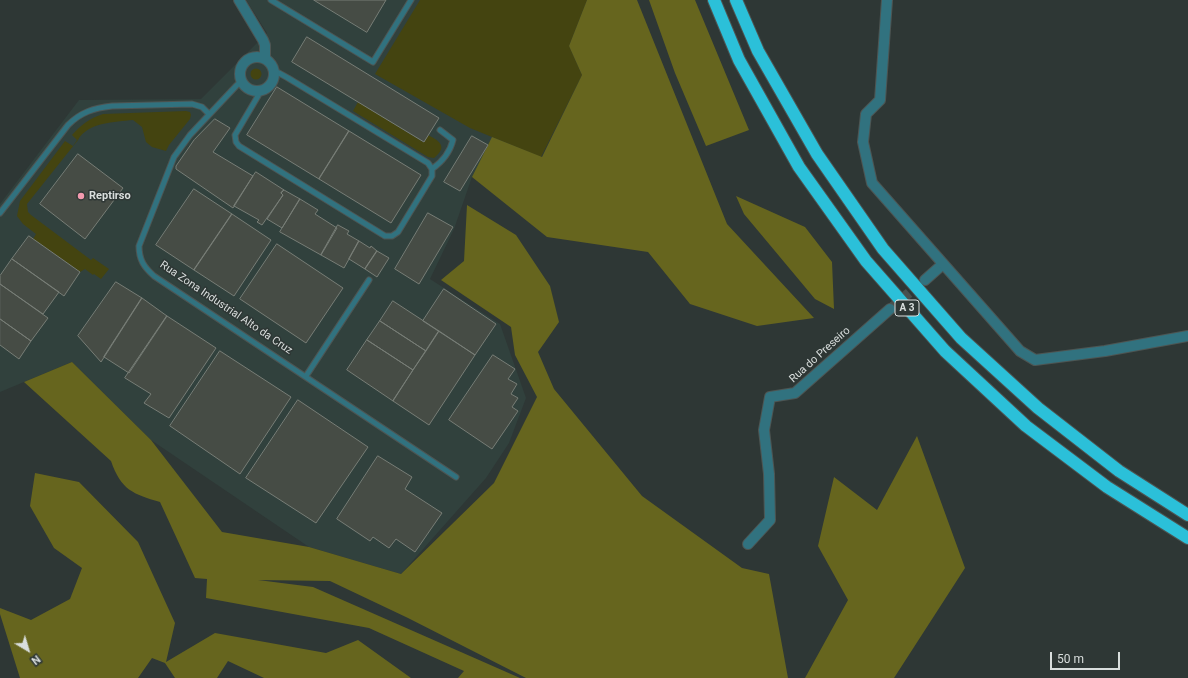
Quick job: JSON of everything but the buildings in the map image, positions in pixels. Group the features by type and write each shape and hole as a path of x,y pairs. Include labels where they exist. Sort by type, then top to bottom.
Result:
{"highway":[{"name":"A 3","path":"714,0 739,60 799,167 866,261 946,351 1026,426 1107,487 1188,538"},
{"name":"A 3","path":"736,0 758,51 817,154 883,249 961,338 1038,408 1119,471 1188,515"}],"street":[{"path":"238,0 263,40 265,45 265,59"},
{"path":"887,0 880,100 866,114 863,142 872,182 1020,351 1035,360 1105,351 1188,336"},
{"path":"259,57 265,59 269,63 274,72 271,85 258,92 250,91 246,88 241,82 239,74 243,63 259,57"},
{"path":"925,280 943,264"},
{"name":"Rua do Preseiro","path":"748,544 770,520 769,474 764,430 770,397 795,393 890,309"}],"lane":[{"path":"271,0 373,62 412,0"},
{"path":"258,92 258,96 235,135 236,142 239,146 385,236 392,236 398,232 432,176 432,169 428,163 288,78 274,72"},
{"name":"Rua Zona Industrial Alto da Cruz","path":"241,82 209,114 179,150 169,169 139,246 141,262 154,276 456,477"},
{"path":"0,213 68,125 74,119 88,111 100,107 112,106 192,104 202,107 209,114"},
{"path":"432,169 440,164 451,147 453,140 440,130"},
{"path":"306,376 369,280"}],"shaded area":[{"path":"246,0 587,0 569,46 582,75 541,157 472,177 454,229 430,279 500,324 526,398 509,443 486,478 401,574 309,547 151,440 72,362 0,392 0,204 79,100 201,99 267,33"},
{"path":"420,0 587,0 569,46 582,75 541,157 470,128 375,74"},
{"path":"587,0 637,0 727,224 814,318 757,326 690,304 648,252 547,237 472,177 492,137 542,157 582,75 569,46"},
{"path":"649,0 695,0 749,130 706,146 675,73"},
{"path":"254,69 258,69 260,70 260,78 254,79 251,76 251,72"},
{"path":"358,102 423,142 428,135 432,137 441,145 441,151 434,158 428,157 353,111"},
{"path":"186,111 190,112 191,115 190,119 166,151 152,147 146,142 142,127 133,120 110,122 95,126 82,134 75,142 77,140 72,135 82,125 103,114"},
{"path":"65,141 73,146 27,204 28,212 91,260 93,258 109,269 101,279 85,269 80,272 33,239 36,234 23,224 17,216 20,201"},
{"path":"736,196 805,227 832,262 834,309 815,299 744,214"},
{"path":"467,205 516,235 550,286 559,322 538,352 554,389 642,496 742,568 769,574 788,678 526,678 408,618 330,581 258,580 313,587 520,678 458,678 464,671 369,628 206,598 207,579 195,578 160,502 135,493 124,485 119,479 111,461 24,382 72,362 151,440 222,532 309,547 401,574 494,483 537,397 515,355 511,327 441,280 464,261"},
{"path":"917,436 965,568 894,678 805,678 848,600 818,546 834,477 877,510"},
{"path":"35,473 79,482 138,542 175,623 166,662 215,633 326,653 358,640 411,678 264,678 228,661 217,678 175,678 165,663 152,658 138,678 20,678 0,614 0,608 31,620 70,599 82,568 54,548 30,506"}],"tunnel":[{"path":"890,309 922,282"}],"place":[{"name":"Reptirso","path":"81,196"}]}
